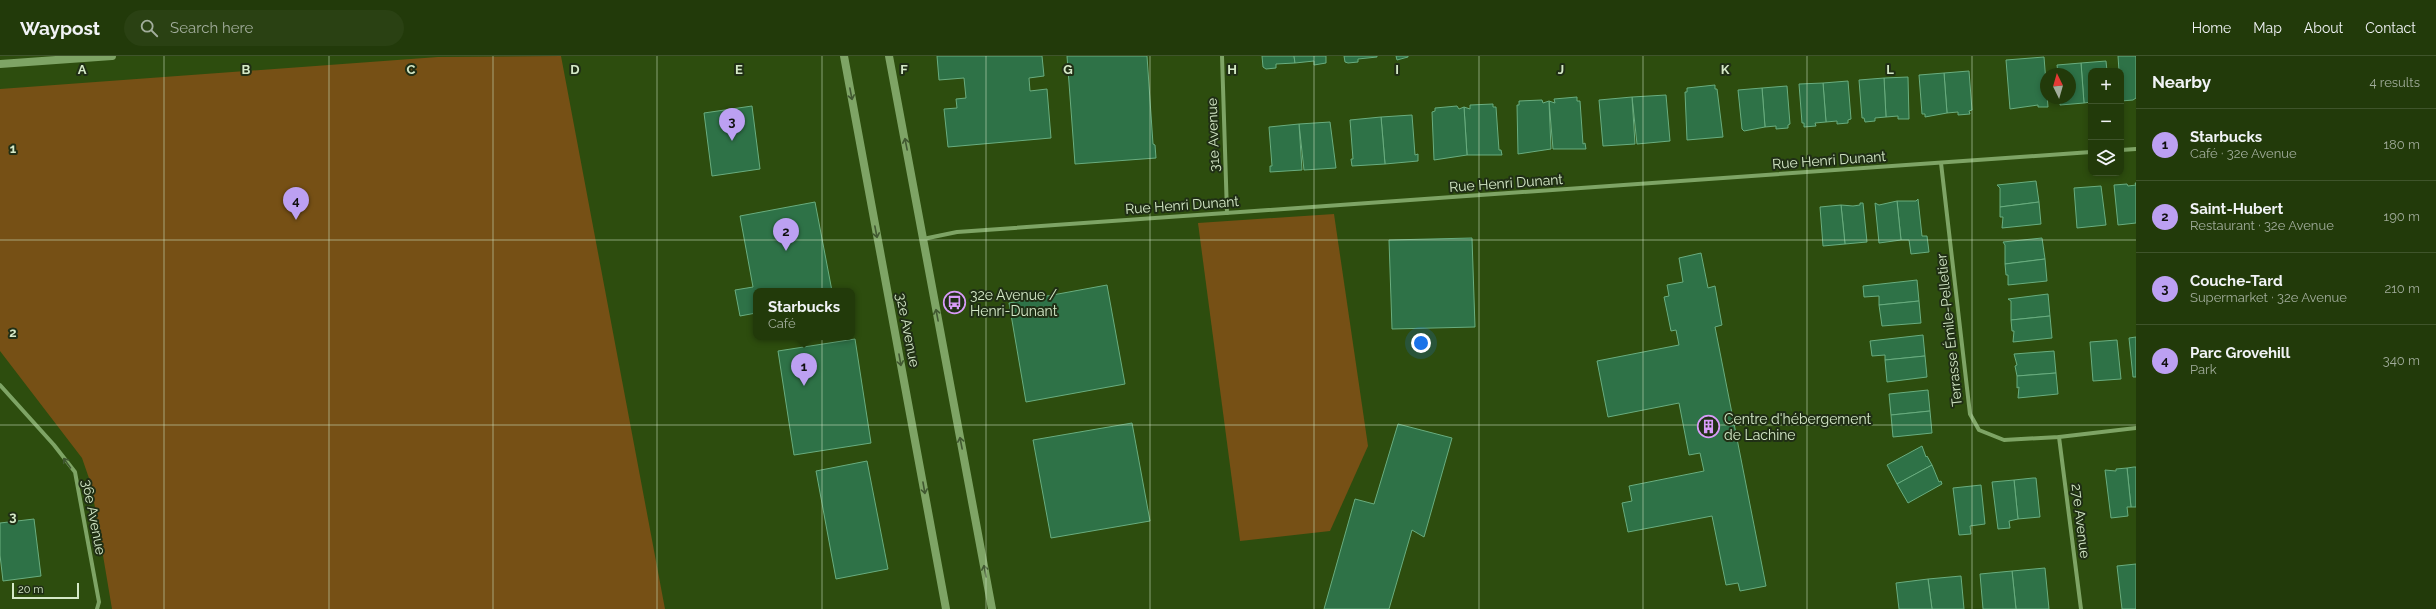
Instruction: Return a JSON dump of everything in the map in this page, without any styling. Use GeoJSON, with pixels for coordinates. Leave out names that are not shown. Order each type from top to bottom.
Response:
{"type":"FeatureCollection","features":[{"type":"Feature","properties":{"kind":"main road"},"geometry":{"type":"LineString","coordinates":[[0,64],[46,59],[112,56]]}},
{"type":"Feature","properties":{"kind":"main road","name":"32e Avenue"},"geometry":{"type":"LineString","coordinates":[[844,56],[946,609]]}},
{"type":"Feature","properties":{"kind":"main road"},"geometry":{"type":"LineString","coordinates":[[889,56],[992,609]]}},
{"type":"Feature","properties":{"kind":"street","name":"31e Avenue"},"geometry":{"type":"LineString","coordinates":[[1222,56],[1226,213]]}},
{"type":"Feature","properties":{"kind":"street"},"geometry":{"type":"LineString","coordinates":[[2124,150],[2136,149]]}},
{"type":"Feature","properties":{"kind":"street","name":"Rue Henri Dunant"},"geometry":{"type":"LineString","coordinates":[[922,239],[957,232],[2088,152]]}},
{"type":"Feature","properties":{"kind":"street","name":"Terrasse Émile-Pelletier"},"geometry":{"type":"LineString","coordinates":[[1941,163],[1970,414],[1979,430],[2004,440],[2059,437],[2136,428]]}},
{"type":"Feature","properties":{"kind":"street","name":"36e Avenue"},"geometry":{"type":"LineString","coordinates":[[0,385],[54,445],[75,472],[99,602],[97,609]]}},
{"type":"Feature","properties":{"kind":"street","name":"27e Avenue"},"geometry":{"type":"LineString","coordinates":[[2059,437],[2081,609]]}},
{"type":"Feature","properties":{"kind":"shaded area"},"geometry":{"type":"Polygon","coordinates":[[[561,56],[665,609],[112,609],[91,484],[82,458],[0,351],[0,89],[438,57],[561,56]]]}},
{"type":"Feature","properties":{"kind":"shaded area"},"geometry":{"type":"Polygon","coordinates":[[[1334,214],[1368,446],[1330,531],[1240,541],[1198,223],[1334,214]]]}},
{"type":"Feature","properties":{"kind":"building"},"geometry":{"type":"Polygon","coordinates":[[[937,56],[1042,56],[1044,76],[1029,78],[1030,91],[1047,89],[1051,138],[948,147],[944,109],[957,108],[956,99],[966,98],[964,78],[939,80],[937,56]]]}},
{"type":"Feature","properties":{"kind":"building"},"geometry":{"type":"Polygon","coordinates":[[[1067,56],[1147,56],[1153,144],[1155,145],[1156,158],[1075,164],[1067,56]]]}},
{"type":"Feature","properties":{"kind":"building"},"geometry":{"type":"Polygon","coordinates":[[[1262,56],[1294,56],[1295,63],[1276,64],[1276,68],[1266,69],[1263,67],[1262,56]]]}},
{"type":"Feature","properties":{"kind":"building"},"geometry":{"type":"Polygon","coordinates":[[[1294,56],[1326,56],[1326,63],[1314,65],[1314,61],[1295,63],[1294,56]]]}},
{"type":"Feature","properties":{"kind":"building"},"geometry":{"type":"Polygon","coordinates":[[[1344,56],[1377,57],[1358,59],[1358,62],[1348,63],[1345,62],[1344,56]]]}},
{"type":"Feature","properties":{"kind":"building"},"geometry":{"type":"Polygon","coordinates":[[[1396,56],[1408,56],[1408,57],[1397,60],[1396,56]]]}},
{"type":"Feature","properties":{"kind":"building"},"geometry":{"type":"Polygon","coordinates":[[[2118,56],[2136,56],[2136,98],[2133,100],[2124,101],[2124,68],[2119,68],[2118,56]]]}},
{"type":"Feature","properties":{"kind":"building"},"geometry":{"type":"Polygon","coordinates":[[[2044,57],[2045,68],[2040,68],[2040,104],[2048,104],[2048,107],[2038,107],[2038,105],[2010,109],[2006,60],[2044,57]]]}},
{"type":"Feature","properties":{"kind":"building"},"geometry":{"type":"Polygon","coordinates":[[[2106,61],[2107,68],[2088,68],[2088,102],[2084,103],[2081,63],[2106,61]]]}},
{"type":"Feature","properties":{"kind":"building"},"geometry":{"type":"Polygon","coordinates":[[[2081,63],[2084,103],[2076,104],[2076,68],[2057,68],[2057,65],[2081,63]]]}},
{"type":"Feature","properties":{"kind":"building"},"geometry":{"type":"Polygon","coordinates":[[[1969,71],[1972,110],[1969,111],[1970,114],[1958,115],[1958,112],[1947,113],[1944,73],[1969,71]]]}},
{"type":"Feature","properties":{"kind":"building"},"geometry":{"type":"Polygon","coordinates":[[[1944,73],[1947,113],[1925,117],[1925,114],[1922,114],[1919,75],[1944,73]]]}},
{"type":"Feature","properties":{"kind":"building"},"geometry":{"type":"Polygon","coordinates":[[[1908,77],[1909,119],[1898,119],[1898,116],[1886,117],[1884,78],[1908,77]]]}},
{"type":"Feature","properties":{"kind":"building"},"geometry":{"type":"Polygon","coordinates":[[[1884,78],[1886,117],[1875,118],[1875,121],[1865,122],[1864,118],[1862,118],[1859,80],[1884,78]]]}},
{"type":"Feature","properties":{"kind":"building"},"geometry":{"type":"Polygon","coordinates":[[[1848,81],[1851,119],[1848,120],[1848,123],[1837,124],[1837,121],[1826,122],[1823,83],[1848,81]]]}},
{"type":"Feature","properties":{"kind":"building"},"geometry":{"type":"Polygon","coordinates":[[[1823,83],[1826,122],[1815,123],[1816,126],[1804,127],[1804,123],[1802,123],[1799,84],[1823,83]]]}},
{"type":"Feature","properties":{"kind":"building"},"geometry":{"type":"Polygon","coordinates":[[[1715,85],[1715,89],[1717,89],[1723,137],[1687,140],[1685,92],[1687,92],[1687,88],[1715,85]]]}},
{"type":"Feature","properties":{"kind":"building"},"geometry":{"type":"Polygon","coordinates":[[[1787,86],[1790,124],[1788,125],[1788,128],[1776,129],[1776,126],[1765,127],[1762,88],[1787,86]]]}},
{"type":"Feature","properties":{"kind":"building"},"geometry":{"type":"Polygon","coordinates":[[[1762,88],[1765,127],[1744,131],[1742,129],[1738,90],[1762,88]]]}},
{"type":"Feature","properties":{"kind":"building"},"geometry":{"type":"Polygon","coordinates":[[[1666,95],[1670,141],[1637,144],[1632,97],[1666,95]]]}},
{"type":"Feature","properties":{"kind":"building"},"geometry":{"type":"Polygon","coordinates":[[[1577,97],[1577,101],[1580,101],[1583,144],[1585,143],[1586,149],[1553,149],[1549,101],[1555,103],[1554,99],[1577,97]]]}},
{"type":"Feature","properties":{"kind":"building"},"geometry":{"type":"Polygon","coordinates":[[[1632,97],[1635,144],[1603,146],[1599,100],[1632,97]]]}},
{"type":"Feature","properties":{"kind":"building"},"geometry":{"type":"Polygon","coordinates":[[[1542,100],[1543,103],[1549,101],[1551,149],[1518,154],[1517,105],[1519,105],[1519,101],[1542,100]]]}},
{"type":"Feature","properties":{"kind":"building"},"geometry":{"type":"Polygon","coordinates":[[[1493,104],[1493,107],[1496,107],[1499,150],[1501,150],[1502,155],[1467,155],[1464,107],[1470,109],[1470,105],[1493,104]]]}},
{"type":"Feature","properties":{"kind":"building"},"geometry":{"type":"Polygon","coordinates":[[[752,106],[760,169],[712,176],[704,113],[752,106]]]}},
{"type":"Feature","properties":{"kind":"building"},"geometry":{"type":"Polygon","coordinates":[[[1457,106],[1459,109],[1464,107],[1467,155],[1434,160],[1432,112],[1435,111],[1435,108],[1457,106]]]}},
{"type":"Feature","properties":{"kind":"building"},"geometry":{"type":"Polygon","coordinates":[[[1412,115],[1415,155],[1418,154],[1418,161],[1385,164],[1381,117],[1412,115]]]}},
{"type":"Feature","properties":{"kind":"building"},"geometry":{"type":"Polygon","coordinates":[[[1381,117],[1385,164],[1352,166],[1351,159],[1353,159],[1350,120],[1381,117]]]}},
{"type":"Feature","properties":{"kind":"building"},"geometry":{"type":"Polygon","coordinates":[[[1330,122],[1336,168],[1304,170],[1299,124],[1330,122]]]}},
{"type":"Feature","properties":{"kind":"building"},"geometry":{"type":"Polygon","coordinates":[[[1299,124],[1302,170],[1270,172],[1270,166],[1272,166],[1269,127],[1299,124]]]}},
{"type":"Feature","properties":{"kind":"building"},"geometry":{"type":"Polygon","coordinates":[[[2036,181],[2039,202],[2000,207],[2000,188],[1997,185],[2036,181]]]}},
{"type":"Feature","properties":{"kind":"building"},"geometry":{"type":"Polygon","coordinates":[[[2114,185],[2136,185],[2136,223],[2118,225],[2114,185]]]}},
{"type":"Feature","properties":{"kind":"building"},"geometry":{"type":"Polygon","coordinates":[[[2101,186],[2106,225],[2077,228],[2074,188],[2101,186]]]}},
{"type":"Feature","properties":{"kind":"building"},"geometry":{"type":"Polygon","coordinates":[[[1918,199],[1922,236],[1927,236],[1929,252],[1911,254],[1909,240],[1901,240],[1897,201],[1916,201],[1918,199]]]}},
{"type":"Feature","properties":{"kind":"building"},"geometry":{"type":"Polygon","coordinates":[[[1897,201],[1901,240],[1879,243],[1875,203],[1879,205],[1897,201]]]}},
{"type":"Feature","properties":{"kind":"building"},"geometry":{"type":"Polygon","coordinates":[[[815,202],[831,288],[753,288],[753,314],[740,316],[735,290],[753,287],[740,216],[815,202]]]}},
{"type":"Feature","properties":{"kind":"building"},"geometry":{"type":"Polygon","coordinates":[[[2039,202],[2041,224],[2002,228],[2003,217],[2000,217],[2000,207],[2039,202]]]}},
{"type":"Feature","properties":{"kind":"building"},"geometry":{"type":"Polygon","coordinates":[[[1860,203],[1863,203],[1867,242],[1845,244],[1841,205],[1853,206],[1860,205],[1860,203]]]}},
{"type":"Feature","properties":{"kind":"building"},"geometry":{"type":"Polygon","coordinates":[[[1841,205],[1845,244],[1823,246],[1820,207],[1841,205]]]}},
{"type":"Feature","properties":{"kind":"building"},"geometry":{"type":"Polygon","coordinates":[[[1472,238],[1475,327],[1392,329],[1389,240],[1472,238]]]}},
{"type":"Feature","properties":{"kind":"building"},"geometry":{"type":"Polygon","coordinates":[[[2042,238],[2045,259],[2005,264],[2005,245],[2003,242],[2042,238]]]}},
{"type":"Feature","properties":{"kind":"building","name":"Centre d'hébergement de Lachine"},"geometry":{"type":"Polygon","coordinates":[[[1701,253],[1708,288],[1715,286],[1722,325],[1715,327],[1766,586],[1740,591],[1738,583],[1726,585],[1712,516],[1628,532],[1622,503],[1632,501],[1629,486],[1704,471],[1700,453],[1689,455],[1679,403],[1608,417],[1597,361],[1679,345],[1676,330],[1671,331],[1664,297],[1669,296],[1667,285],[1683,282],[1679,258],[1701,253]]]}},
{"type":"Feature","properties":{"kind":"building"},"geometry":{"type":"Polygon","coordinates":[[[2045,259],[2047,281],[2008,285],[2008,275],[2006,275],[2005,264],[2045,259]]]}},
{"type":"Feature","properties":{"kind":"building"},"geometry":{"type":"Polygon","coordinates":[[[1917,280],[1919,301],[1879,305],[1879,296],[1864,297],[1863,286],[1917,280]]]}},
{"type":"Feature","properties":{"kind":"building"},"geometry":{"type":"Polygon","coordinates":[[[1107,285],[1125,384],[1026,402],[1009,303],[1107,285]]]}},
{"type":"Feature","properties":{"kind":"building"},"geometry":{"type":"Polygon","coordinates":[[[2048,294],[2050,316],[2011,320],[2011,301],[2008,299],[2048,294]]]}},
{"type":"Feature","properties":{"kind":"building"},"geometry":{"type":"Polygon","coordinates":[[[1919,301],[1921,323],[1882,326],[1879,305],[1919,301]]]}},
{"type":"Feature","properties":{"kind":"building"},"geometry":{"type":"Polygon","coordinates":[[[2050,316],[2052,338],[2013,342],[2014,331],[2012,331],[2011,320],[2050,316]]]}},
{"type":"Feature","properties":{"kind":"building"},"geometry":{"type":"Polygon","coordinates":[[[1923,335],[1925,356],[1885,360],[1885,355],[1872,356],[1870,341],[1923,335]]]}},
{"type":"Feature","properties":{"kind":"building"},"geometry":{"type":"Polygon","coordinates":[[[2136,337],[2136,377],[2133,377],[2129,338],[2136,337]]]}},
{"type":"Feature","properties":{"kind":"building"},"geometry":{"type":"Polygon","coordinates":[[[855,339],[871,443],[794,455],[778,351],[855,339]]]}},
{"type":"Feature","properties":{"kind":"building"},"geometry":{"type":"Polygon","coordinates":[[[2117,340],[2121,379],[2093,381],[2090,342],[2117,340]]]}},
{"type":"Feature","properties":{"kind":"building"},"geometry":{"type":"Polygon","coordinates":[[[2054,351],[2056,373],[2017,376],[2015,366],[2017,365],[2014,354],[2054,351]]]}},
{"type":"Feature","properties":{"kind":"building"},"geometry":{"type":"Polygon","coordinates":[[[1925,356],[1927,377],[1887,382],[1885,360],[1925,356]]]}},
{"type":"Feature","properties":{"kind":"building"},"geometry":{"type":"Polygon","coordinates":[[[2056,373],[2058,394],[2018,398],[2019,387],[2017,388],[2017,376],[2056,373]]]}},
{"type":"Feature","properties":{"kind":"building"},"geometry":{"type":"Polygon","coordinates":[[[1928,390],[1930,411],[1891,415],[1889,394],[1928,390]]]}},
{"type":"Feature","properties":{"kind":"building"},"geometry":{"type":"Polygon","coordinates":[[[1930,411],[1932,433],[1893,437],[1891,415],[1930,411]]]}},
{"type":"Feature","properties":{"kind":"building"},"geometry":{"type":"Polygon","coordinates":[[[1132,423],[1150,521],[1051,538],[1033,440],[1132,423]]]}},
{"type":"Feature","properties":{"kind":"building"},"geometry":{"type":"Polygon","coordinates":[[[1398,424],[1452,438],[1424,537],[1412,530],[1389,609],[1324,609],[1355,499],[1374,504],[1398,424]]]}},
{"type":"Feature","properties":{"kind":"building"},"geometry":{"type":"Polygon","coordinates":[[[1922,446],[1926,457],[1927,456],[1932,465],[1897,484],[1887,465],[1922,446]]]}},
{"type":"Feature","properties":{"kind":"building"},"geometry":{"type":"Polygon","coordinates":[[[867,461],[888,569],[836,579],[816,471],[867,461]]]}},
{"type":"Feature","properties":{"kind":"building"},"geometry":{"type":"Polygon","coordinates":[[[1932,465],[1939,482],[1941,481],[1942,484],[1908,503],[1897,484],[1932,465]]]}},
{"type":"Feature","properties":{"kind":"building"},"geometry":{"type":"Polygon","coordinates":[[[2136,467],[2136,507],[2131,507],[2127,468],[2136,467]]]}},
{"type":"Feature","properties":{"kind":"building"},"geometry":{"type":"Polygon","coordinates":[[[2127,468],[2131,507],[2127,507],[2128,516],[2111,518],[2105,470],[2116,471],[2116,469],[2127,468]]]}},
{"type":"Feature","properties":{"kind":"building"},"geometry":{"type":"Polygon","coordinates":[[[2036,478],[2040,517],[2018,519],[2014,480],[2036,478]]]}},
{"type":"Feature","properties":{"kind":"building"},"geometry":{"type":"Polygon","coordinates":[[[2014,480],[2018,519],[2009,521],[2010,528],[1998,529],[1992,482],[2014,480]]]}},
{"type":"Feature","properties":{"kind":"building"},"geometry":{"type":"Polygon","coordinates":[[[1981,485],[1985,524],[1970,526],[1971,534],[1959,535],[1953,488],[1981,485]]]}},
{"type":"Feature","properties":{"kind":"building"},"geometry":{"type":"Polygon","coordinates":[[[34,519],[41,576],[3,581],[0,555],[0,523],[34,519]]]}},
{"type":"Feature","properties":{"kind":"building"},"geometry":{"type":"Polygon","coordinates":[[[2136,564],[2136,609],[2122,609],[2117,566],[2136,564]]]}},
{"type":"Feature","properties":{"kind":"building"},"geometry":{"type":"Polygon","coordinates":[[[2045,568],[2049,609],[2016,609],[2012,571],[2045,568]]]}},
{"type":"Feature","properties":{"kind":"building"},"geometry":{"type":"Polygon","coordinates":[[[2012,571],[2016,609],[1983,609],[1980,574],[2012,571]]]}},
{"type":"Feature","properties":{"kind":"building"},"geometry":{"type":"Polygon","coordinates":[[[1961,576],[1964,609],[1932,609],[1928,579],[1961,576]]]}},
{"type":"Feature","properties":{"kind":"building"},"geometry":{"type":"Polygon","coordinates":[[[1928,579],[1932,609],[1899,609],[1896,583],[1928,579]]]}},
{"type":"Feature","properties":{"kind":"place","name":"Couche-Tard"},"geometry":{"type":"Point","coordinates":[732,141]}},
{"type":"Feature","properties":{"kind":"place","name":"Parc Grovehill"},"geometry":{"type":"Point","coordinates":[296,220]}},
{"type":"Feature","properties":{"kind":"place","name":"Saint-Hubert"},"geometry":{"type":"Point","coordinates":[786,251]}},
{"type":"Feature","properties":{"kind":"place","name":"32e Avenue / Henri-Dunant"},"geometry":{"type":"Point","coordinates":[955,303]}},
{"type":"Feature","properties":{"kind":"place","name":"Starbucks"},"geometry":{"type":"Point","coordinates":[804,386]}},
{"type":"Feature","properties":{"kind":"place","name":"Centre d'hébergement de Lachine"},"geometry":{"type":"Point","coordinates":[1709,427]}}]}
